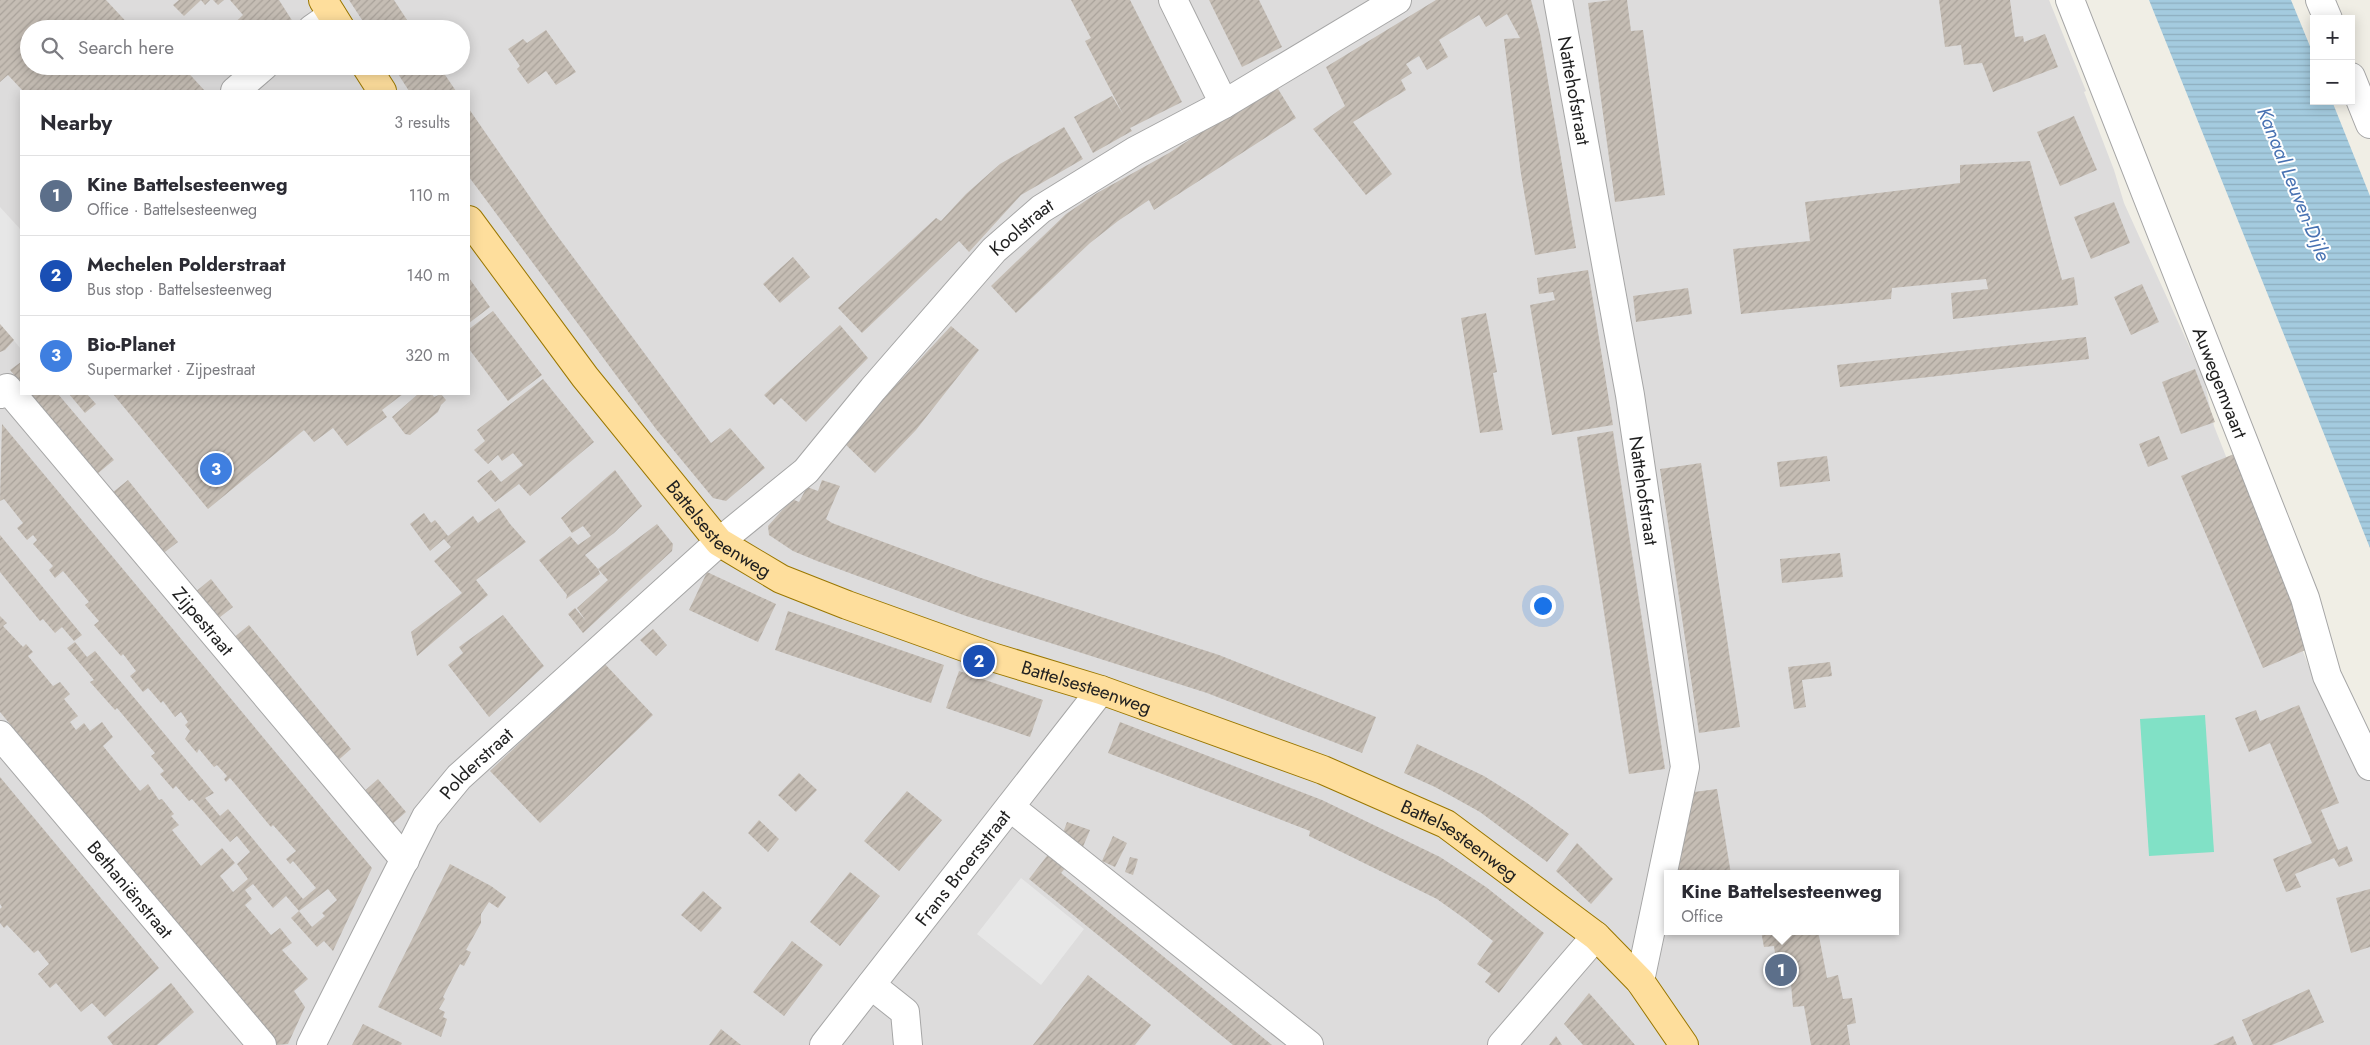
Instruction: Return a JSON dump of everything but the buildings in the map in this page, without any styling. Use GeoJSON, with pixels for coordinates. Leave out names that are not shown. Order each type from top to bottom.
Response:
{"type":"FeatureCollection","features":[{"type":"Feature","properties":{"kind":"main road"},"geometry":{"type":"LineString","coordinates":[[372,75],[381,90]]}},
{"type":"Feature","properties":{"kind":"main road","name":"Battelsesteenweg"},"geometry":{"type":"LineString","coordinates":[[470,221],[585,377],[719,542],[780,579],[847,606],[992,657],[1101,690],[1323,770],[1446,824],[1596,936],[1640,981],[1684,1045]]}},
{"type":"Feature","properties":{"kind":"street"},"geometry":{"type":"LineString","coordinates":[[1173,0],[1224,104]]}},
{"type":"Feature","properties":{"kind":"street","name":"Koolstraat"},"geometry":{"type":"LineString","coordinates":[[719,542],[806,471],[873,389],[994,250],[1041,209],[1136,150],[1224,104],[1397,0]]}},
{"type":"Feature","properties":{"kind":"street","name":"Nattehofstraat"},"geometry":{"type":"LineString","coordinates":[[1558,0],[1630,395],[1685,767],[1640,981]]}},
{"type":"Feature","properties":{"kind":"street","name":"Auwegemvaart"},"geometry":{"type":"LineString","coordinates":[[2070,0],[2305,598],[2327,676],[2370,766]]}},
{"type":"Feature","properties":{"kind":"street"},"geometry":{"type":"LineString","coordinates":[[2320,0],[2326,15]]}},
{"type":"Feature","properties":{"kind":"street"},"geometry":{"type":"LineString","coordinates":[[236,90],[254,75]]}},
{"type":"Feature","properties":{"kind":"street"},"geometry":{"type":"LineString","coordinates":[[2355,88],[2370,124]]}},
{"type":"Feature","properties":{"kind":"street","name":"Zijpestraat"},"geometry":{"type":"LineString","coordinates":[[0,394],[7,388],[405,860]]}},
{"type":"Feature","properties":{"kind":"street","name":"Polderstraat"},"geometry":{"type":"LineString","coordinates":[[312,1045],[426,817],[459,777],[719,542]]}},
{"type":"Feature","properties":{"kind":"street","name":"Frans Broersstraat"},"geometry":{"type":"LineString","coordinates":[[824,1045],[1101,690]]}},
{"type":"Feature","properties":{"kind":"street","name":"Bethaniënstraat"},"geometry":{"type":"LineString","coordinates":[[0,735],[262,1045]]}},
{"type":"Feature","properties":{"kind":"street"},"geometry":{"type":"LineString","coordinates":[[1010,807],[1309,1045]]}},
{"type":"Feature","properties":{"kind":"street"},"geometry":{"type":"LineString","coordinates":[[1502,1045],[1596,936]]}},
{"type":"Feature","properties":{"kind":"street"},"geometry":{"type":"LineString","coordinates":[[871,985],[905,1012],[908,1045]]}},
{"type":"Feature","properties":{"kind":"shaded area"},"geometry":{"type":"Polygon","coordinates":[[[0,0],[2049,0],[2086,91],[2084,92],[2114,170],[2124,203],[2204,379],[2214,426],[2313,677],[2370,770],[2370,1045],[0,1045],[0,0]]]}},
{"type":"Feature","properties":{"kind":"shaded area"},"geometry":{"type":"Polygon","coordinates":[[[0,207],[20,229],[20,348],[0,324],[0,207]]]}},
{"type":"Feature","properties":{"kind":"shaded area"},"geometry":{"type":"Polygon","coordinates":[[[1021,878],[1084,929],[1041,985],[977,934],[1021,878]]]}},
{"type":"Feature","properties":{"kind":"green space"},"geometry":{"type":"Polygon","coordinates":[[[2205,715],[2214,852],[2149,856],[2140,719],[2205,715]]]}},
{"type":"Feature","properties":{"kind":"water","name":"Kanaal Leuven-Dijle"},"geometry":{"type":"Polygon","coordinates":[[[2149,0],[2291,0],[2310,46],[2310,105],[2334,105],[2370,196],[2370,548],[2149,0]]]}},
{"type":"Feature","properties":{"kind":"place","name":"Bio-Planet"},"geometry":{"type":"Point","coordinates":[216,469]}},
{"type":"Feature","properties":{"kind":"place","name":"Mechelen Polderstraat"},"geometry":{"type":"Point","coordinates":[979,661]}},
{"type":"Feature","properties":{"kind":"place","name":"Kine Battelsesteenweg"},"geometry":{"type":"Point","coordinates":[1781,970]}}]}
